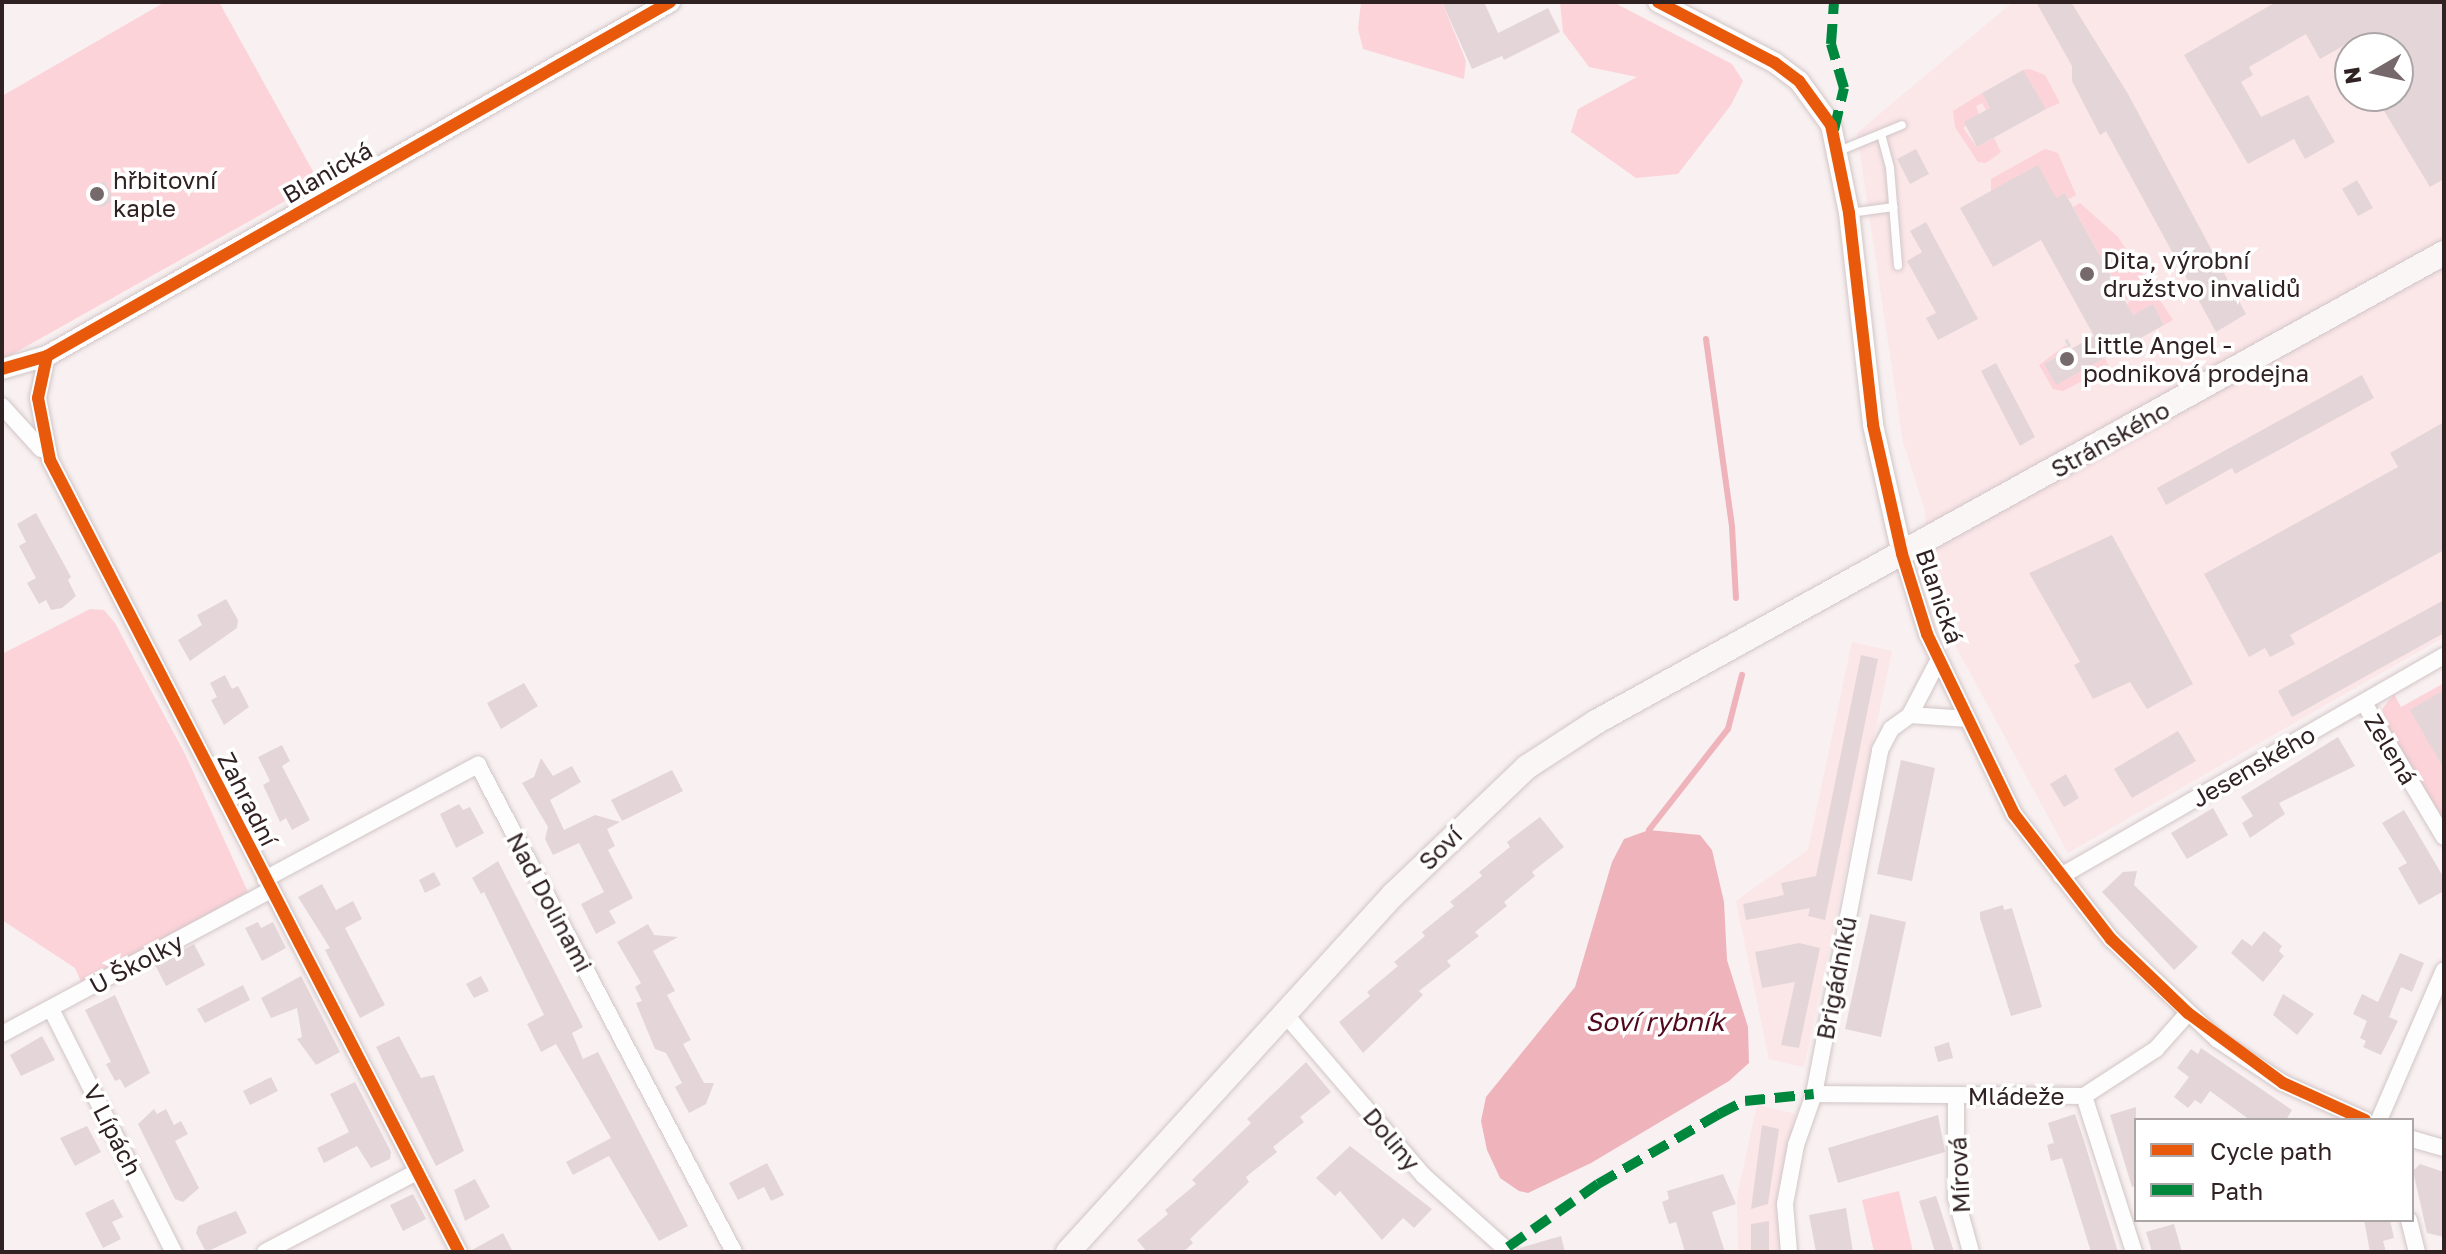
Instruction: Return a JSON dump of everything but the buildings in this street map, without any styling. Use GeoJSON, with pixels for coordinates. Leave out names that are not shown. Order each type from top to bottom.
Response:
{"type":"FeatureCollection","features":[{"type":"Feature","properties":{"kind":"main road","name":"Stránského"},"geometry":{"type":"LineString","coordinates":[[1902,554],[2444,253]]}},
{"type":"Feature","properties":{"kind":"main road","name":"Soví"},"geometry":{"type":"LineString","coordinates":[[1068,1252],[1393,895],[1527,767],[1596,722],[1902,554]]}},
{"type":"Feature","properties":{"kind":"street","name":"Blanická"},"geometry":{"type":"LineString","coordinates":[[2,369],[47,356],[670,2]]}},
{"type":"Feature","properties":{"kind":"street","name":"Blanická"},"geometry":{"type":"LineString","coordinates":[[1658,2],[1749,46],[1799,81],[1831,125],[1839,151],[1849,213],[1873,425],[1902,554],[1939,659],[2014,814],[2111,939],[2188,1013],[2283,1083],[2361,1118]]}},
{"type":"Feature","properties":{"kind":"street","name":"Zahradní"},"geometry":{"type":"LineString","coordinates":[[47,356],[38,398],[50,460]]}},
{"type":"Feature","properties":{"kind":"street","name":"Zahradní"},"geometry":{"type":"LineString","coordinates":[[2,406],[50,460],[459,1252]]}},
{"type":"Feature","properties":{"kind":"street","name":"Jesenského"},"geometry":{"type":"LineString","coordinates":[[2061,876],[2444,656]]}},
{"type":"Feature","properties":{"kind":"street","name":"Brigádníků"},"geometry":{"type":"LineString","coordinates":[[1789,1252],[1785,1204],[1796,1145],[1814,1094],[1876,765],[1887,735],[1910,715],[1939,659]]}},
{"type":"Feature","properties":{"kind":"street","name":"Zelená"},"geometry":{"type":"LineString","coordinates":[[2364,703],[2444,837]]}},
{"type":"Feature","properties":{"kind":"street"},"geometry":{"type":"LineString","coordinates":[[1910,715],[1967,719]]}},
{"type":"Feature","properties":{"kind":"street","name":"Nad Dolinami"},"geometry":{"type":"LineString","coordinates":[[267,885],[478,765],[734,1252]]}},
{"type":"Feature","properties":{"kind":"street","name":"U Školky"},"geometry":{"type":"LineString","coordinates":[[2,1034],[267,885]]}},
{"type":"Feature","properties":{"kind":"street"},"geometry":{"type":"LineString","coordinates":[[2380,1118],[2444,970]]}},
{"type":"Feature","properties":{"kind":"street","name":"V Lípách"},"geometry":{"type":"LineString","coordinates":[[51,1009],[174,1252]]}},
{"type":"Feature","properties":{"kind":"street","name":"Mládeže"},"geometry":{"type":"LineString","coordinates":[[1814,1094],[2084,1096],[2156,1049],[2188,1013]]}},
{"type":"Feature","properties":{"kind":"street","name":"Doliny"},"geometry":{"type":"LineString","coordinates":[[1285,1014],[1424,1176],[1509,1252]]}},
{"type":"Feature","properties":{"kind":"street","name":"Mírová"},"geometry":{"type":"LineString","coordinates":[[1956,1096],[1956,1198],[1971,1252]]}},
{"type":"Feature","properties":{"kind":"street"},"geometry":{"type":"LineString","coordinates":[[2084,1096],[2134,1252]]}},
{"type":"Feature","properties":{"kind":"street"},"geometry":{"type":"LineString","coordinates":[[2414,1140],[2444,1148]]}},
{"type":"Feature","properties":{"kind":"street"},"geometry":{"type":"LineString","coordinates":[[265,1252],[417,1172]]}},
{"type":"Feature","properties":{"kind":"street"},"geometry":{"type":"LineString","coordinates":[[2410,1222],[2417,1252]]}},
{"type":"Feature","properties":{"kind":"lane"},"geometry":{"type":"LineString","coordinates":[[1839,151],[1902,125]]}},
{"type":"Feature","properties":{"kind":"lane"},"geometry":{"type":"LineString","coordinates":[[1881,134],[1894,207],[1898,266]]}},
{"type":"Feature","properties":{"kind":"lane"},"geometry":{"type":"LineString","coordinates":[[1849,213],[1894,207]]}},
{"type":"Feature","properties":{"kind":"path"},"geometry":{"type":"LineString","coordinates":[[2066,339],[2071,349]]}},
{"type":"Feature","properties":{"kind":"shaded area"},"geometry":{"type":"Polygon","coordinates":[[[165,2],[219,2],[319,182],[2,360],[2,96],[165,2]]]}},
{"type":"Feature","properties":{"kind":"shaded area"},"geometry":{"type":"Polygon","coordinates":[[[1361,2],[1442,2],[1466,61],[1464,79],[1363,49],[1358,29],[1361,2]]]}},
{"type":"Feature","properties":{"kind":"shaded area"},"geometry":{"type":"Polygon","coordinates":[[[1560,2],[1613,2],[1732,64],[1743,81],[1731,105],[1678,174],[1636,178],[1571,132],[1578,109],[1637,77],[1589,67],[1563,32],[1560,2]]]}},
{"type":"Feature","properties":{"kind":"shaded area"},"geometry":{"type":"Polygon","coordinates":[[[2013,2],[2444,2],[2444,637],[2068,853],[1930,599],[1925,510],[1903,442],[1857,133],[2013,2]]]}},
{"type":"Feature","properties":{"kind":"shaded area"},"geometry":{"type":"Polygon","coordinates":[[[2030,69],[2045,75],[2060,103],[2043,110],[2032,84],[1986,110],[1982,103],[1976,106],[1979,114],[1963,128],[1977,147],[1994,138],[2001,152],[1986,163],[1978,162],[1955,127],[1953,111],[1982,93],[1989,106],[2023,70],[2030,69]]]}},
{"type":"Feature","properties":{"kind":"shaded area"},"geometry":{"type":"Polygon","coordinates":[[[2045,149],[2058,153],[2076,195],[2069,199],[2065,193],[2056,198],[1991,191],[1991,179],[2045,149]]]}},
{"type":"Feature","properties":{"kind":"shaded area"},"geometry":{"type":"Polygon","coordinates":[[[2080,203],[2118,237],[2173,320],[2164,325],[2153,304],[2133,315],[2127,304],[2137,294],[2125,300],[2073,207],[2080,203]]]}},
{"type":"Feature","properties":{"kind":"shaded area"},"geometry":{"type":"Polygon","coordinates":[[[2066,345],[2068,350],[2044,364],[2056,384],[2105,358],[2109,367],[2063,391],[2053,389],[2039,365],[2066,345]]]}},
{"type":"Feature","properties":{"kind":"shaded area"},"geometry":{"type":"Polygon","coordinates":[[[90,609],[104,610],[115,623],[186,756],[248,892],[82,984],[75,968],[2,920],[2,654],[90,609]]]}},
{"type":"Feature","properties":{"kind":"shaded area"},"geometry":{"type":"Polygon","coordinates":[[[1852,642],[1892,651],[1804,1067],[1769,1059],[1736,901],[1808,850],[1852,642]]]}},
{"type":"Feature","properties":{"kind":"shaded area"},"geometry":{"type":"Polygon","coordinates":[[[2444,683],[2444,823],[2388,730],[2382,709],[2394,694],[2401,707],[2444,683]]]}},
{"type":"Feature","properties":{"kind":"shaded area"},"geometry":{"type":"Polygon","coordinates":[[[1757,1105],[1796,1114],[1779,1192],[1783,1252],[1738,1252],[1737,1197],[1757,1105]]]}},
{"type":"Feature","properties":{"kind":"shaded area"},"geometry":{"type":"Polygon","coordinates":[[[1899,1191],[1913,1252],[1874,1252],[1862,1200],[1899,1191]]]}},
{"type":"Feature","properties":{"kind":"water","name":"Soví rybník"},"geometry":{"type":"Polygon","coordinates":[[[1649,830],[1700,835],[1712,850],[1724,902],[1727,960],[1748,1027],[1749,1063],[1729,1081],[1591,1163],[1528,1193],[1519,1191],[1500,1178],[1487,1150],[1481,1121],[1486,1097],[1575,987],[1612,862],[1624,839],[1649,830]]]}},
{"type":"Feature","properties":{"kind":"waterway"},"geometry":{"type":"LineString","coordinates":[[1706,339],[1732,527],[1736,598]]}},
{"type":"Feature","properties":{"kind":"waterway"},"geometry":{"type":"LineString","coordinates":[[1649,830],[1728,729],[1742,675]]}},
{"type":"Feature","properties":{"kind":"marked path"},"geometry":{"type":"LineString","coordinates":[[1834,2],[1831,44],[1844,88],[1834,130]]}},
{"type":"Feature","properties":{"kind":"marked path"},"geometry":{"type":"LineString","coordinates":[[1508,1247],[1598,1184],[1719,1114],[1745,1101],[1814,1094]]}},
{"type":"Feature","properties":{"kind":"cycle path"},"geometry":{"type":"LineString","coordinates":[[2,369],[47,356],[670,2]]}},
{"type":"Feature","properties":{"kind":"cycle path"},"geometry":{"type":"LineString","coordinates":[[1658,2],[1775,63],[1799,81],[1831,125],[1849,213],[1873,425],[1902,554],[1927,634],[2014,814],[2111,939],[2188,1013],[2283,1083],[2361,1118]]}},
{"type":"Feature","properties":{"kind":"cycle path"},"geometry":{"type":"LineString","coordinates":[[47,356],[38,398],[50,460],[459,1252]]}},
{"type":"Feature","properties":{"kind":"place","name":"hřbitovní kaple"},"geometry":{"type":"Point","coordinates":[97,194]}},
{"type":"Feature","properties":{"kind":"place","name":"Dita, výrobní družstvo invalidů"},"geometry":{"type":"Point","coordinates":[2087,274]}},
{"type":"Feature","properties":{"kind":"place","name":"Little Angel - podniková prodejna"},"geometry":{"type":"Point","coordinates":[2067,359]}}]}
